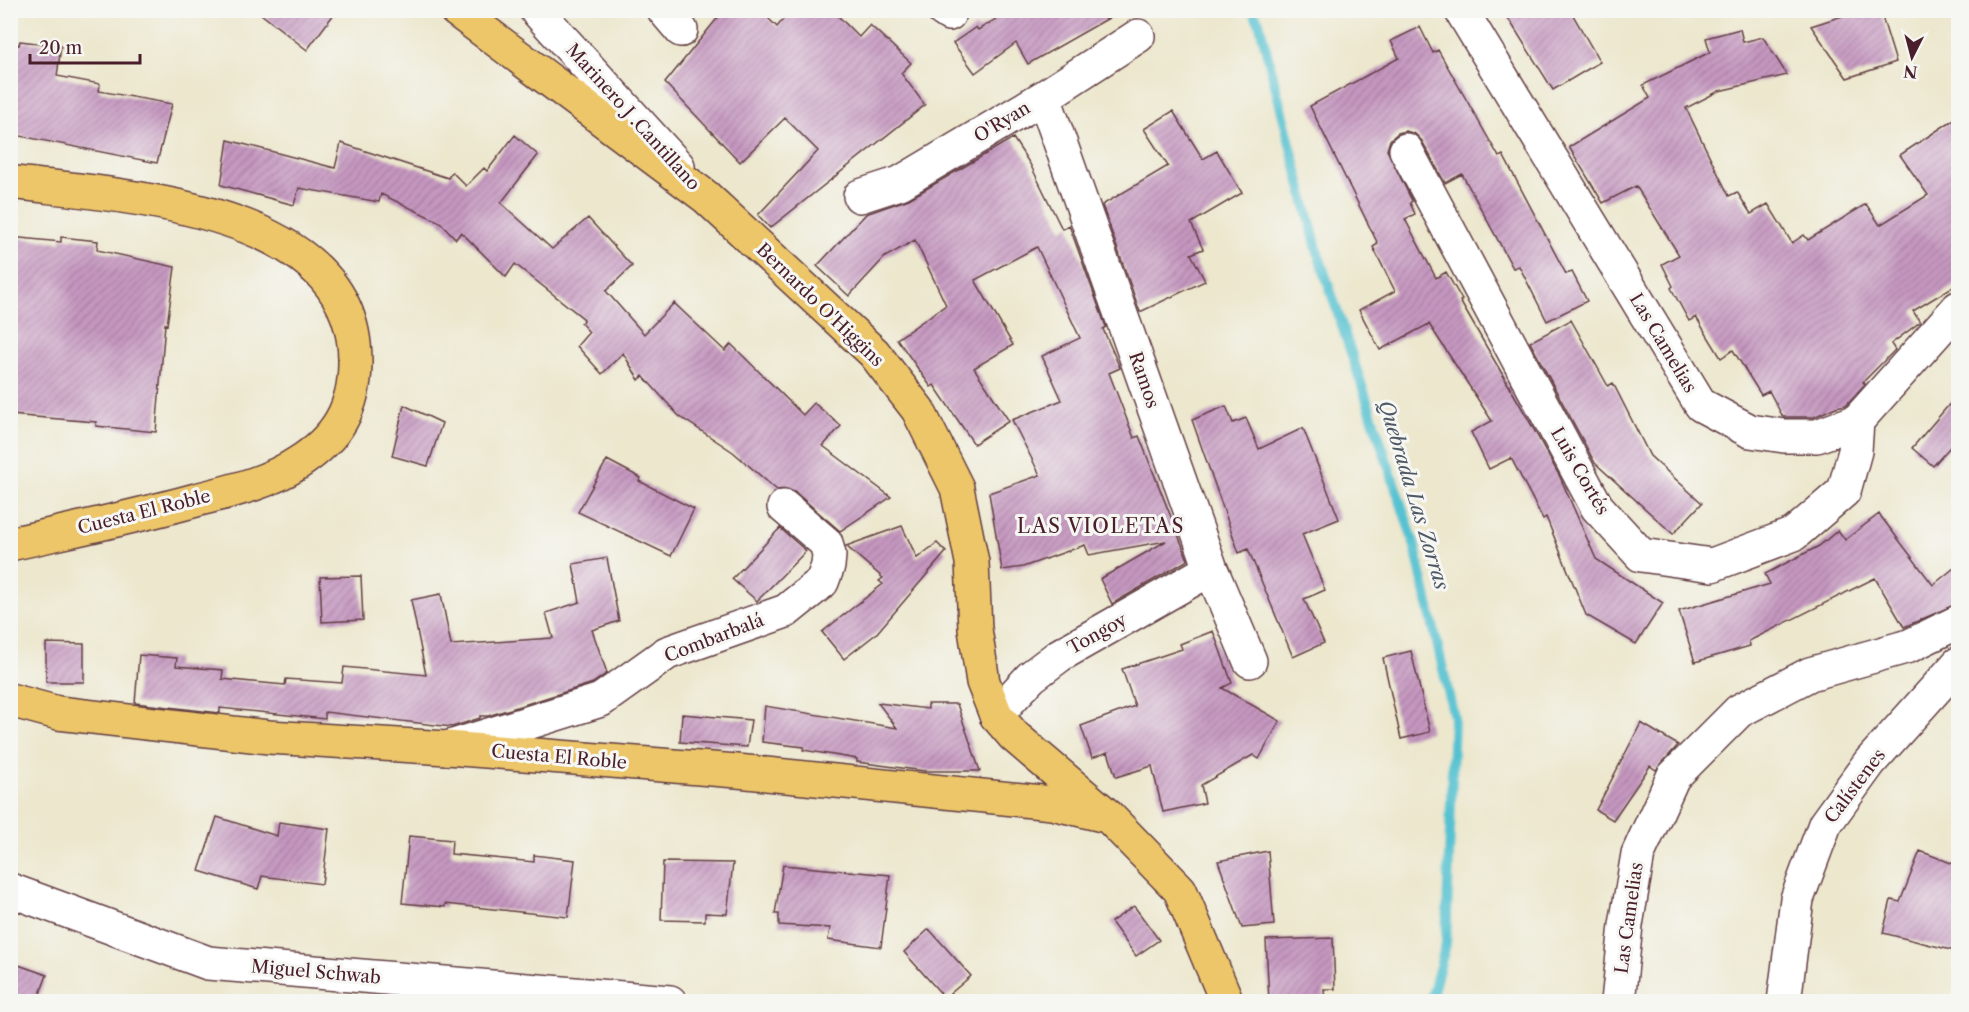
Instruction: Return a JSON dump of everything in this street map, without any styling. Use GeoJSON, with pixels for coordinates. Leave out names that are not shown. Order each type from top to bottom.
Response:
{"type":"FeatureCollection","features":[{"type":"Feature","properties":{"kind":"main road","name":"Bernardo O'Higgins"},"geometry":{"type":"LineString","coordinates":[[456,10],[706,197],[874,353],[918,410],[957,488],[972,562],[975,629],[983,682],[996,715],[1014,736],[1108,816],[1180,890],[1227,1002]]}},
{"type":"Feature","properties":{"kind":"main road","name":"Cuesta El Roble"},"geometry":{"type":"LineString","coordinates":[[10,182],[162,202],[233,220],[298,253],[328,279],[346,314],[355,351],[355,382],[346,413],[334,434],[298,464],[252,486],[10,544]]}},
{"type":"Feature","properties":{"kind":"main road","name":"Cuesta El Roble"},"geometry":{"type":"LineString","coordinates":[[10,700],[58,713],[257,736],[447,748],[737,771],[1052,803],[1108,816]]}},
{"type":"Feature","properties":{"kind":"street","name":"Marinero J .Cantillano"},"geometry":{"type":"LineString","coordinates":[[536,10],[706,197]]}},
{"type":"Feature","properties":{"kind":"street","name":"Las Camelias"},"geometry":{"type":"LineString","coordinates":[[1461,10],[1701,405],[1750,431],[1784,436],[1817,436],[1857,421],[1959,308]]}},
{"type":"Feature","properties":{"kind":"street","name":"O'Ryan"},"geometry":{"type":"LineString","coordinates":[[860,196],[900,183],[1044,97],[1138,36]]}},
{"type":"Feature","properties":{"kind":"street","name":"Ramos"},"geometry":{"type":"LineString","coordinates":[[1044,97],[1211,569],[1250,661]]}},
{"type":"Feature","properties":{"kind":"street","name":"Luis Cortés"},"geometry":{"type":"LineString","coordinates":[[1406,150],[1597,507],[1641,555],[1712,565],[1794,534],[1844,491],[1855,451],[1857,421]]}},
{"type":"Feature","properties":{"kind":"street","name":"Combarbalá"},"geometry":{"type":"LineString","coordinates":[[447,748],[601,700],[667,653],[786,611],[822,582],[829,555],[826,543],[784,507]]}},
{"type":"Feature","properties":{"kind":"street","name":"Tongoy"},"geometry":{"type":"LineString","coordinates":[[996,715],[1031,677],[1060,655],[1211,569]]}},
{"type":"Feature","properties":{"kind":"street","name":"Las Camelias"},"geometry":{"type":"LineString","coordinates":[[1618,1002],[1626,925],[1638,854],[1673,777],[1739,711],[1810,674],[1909,646],[1959,622]]}},
{"type":"Feature","properties":{"kind":"street","name":"Calístenes"},"geometry":{"type":"LineString","coordinates":[[1784,1002],[1797,899],[1825,824],[1870,762],[1959,664]]}},
{"type":"Feature","properties":{"kind":"street","name":"Miguel Schwab"},"geometry":{"type":"LineString","coordinates":[[10,890],[208,963],[670,1002]]}},
{"type":"Feature","properties":{"kind":"building"},"geometry":{"type":"Polygon","coordinates":[[[256,10],[337,10],[307,50],[256,10]]]}},
{"type":"Feature","properties":{"kind":"building"},"geometry":{"type":"Polygon","coordinates":[[[724,10],[760,10],[777,27],[791,10],[832,10],[859,37],[870,25],[911,63],[901,73],[925,105],[770,228],[758,215],[818,151],[785,118],[740,162],[665,83],[724,10]]]}},
{"type":"Feature","properties":{"kind":"building"},"geometry":{"type":"Polygon","coordinates":[[[997,10],[1123,10],[1028,64],[1016,43],[975,73],[953,43],[976,27],[978,30],[1001,16],[997,10]]]}},
{"type":"Feature","properties":{"kind":"building"},"geometry":{"type":"Polygon","coordinates":[[[1503,10],[1570,10],[1600,62],[1553,90],[1503,10]]]}},
{"type":"Feature","properties":{"kind":"building"},"geometry":{"type":"Polygon","coordinates":[[[1861,10],[1880,10],[1896,62],[1847,78],[1811,26],[1861,10]]]}},
{"type":"Feature","properties":{"kind":"building"},"geometry":{"type":"Polygon","coordinates":[[[1420,27],[1433,53],[1438,50],[1499,157],[1503,155],[1566,274],[1572,272],[1587,301],[1547,321],[1519,266],[1513,268],[1462,174],[1445,183],[1422,141],[1415,134],[1406,131],[1398,133],[1390,140],[1387,150],[1412,201],[1410,203],[1415,214],[1405,219],[1436,278],[1446,272],[1462,300],[1460,301],[1560,477],[1596,559],[1663,603],[1636,644],[1586,615],[1546,517],[1543,519],[1511,458],[1489,469],[1471,432],[1492,421],[1429,324],[1380,350],[1359,310],[1395,291],[1373,247],[1378,244],[1310,106],[1399,58],[1391,41],[1420,27]]]}},
{"type":"Feature","properties":{"kind":"building"},"geometry":{"type":"Polygon","coordinates":[[[1740,29],[1743,42],[1763,37],[1787,75],[1719,91],[1686,108],[1729,196],[1737,192],[1751,214],[1768,204],[1792,243],[1804,235],[1808,240],[1866,204],[1880,225],[1928,195],[1900,155],[1959,116],[1959,283],[1913,311],[1920,322],[1891,344],[1895,350],[1863,382],[1865,384],[1846,405],[1814,417],[1783,417],[1769,391],[1761,395],[1733,350],[1721,358],[1696,317],[1689,321],[1671,288],[1673,286],[1662,264],[1679,255],[1636,186],[1603,203],[1569,147],[1650,98],[1643,85],[1710,52],[1706,38],[1740,29]]]}},
{"type":"Feature","properties":{"kind":"building"},"geometry":{"type":"Polygon","coordinates":[[[20,41],[61,46],[57,76],[100,84],[99,91],[172,104],[157,163],[10,134],[10,43],[19,45],[20,41]]]}},
{"type":"Feature","properties":{"kind":"building"},"geometry":{"type":"Polygon","coordinates":[[[1173,111],[1203,159],[1217,151],[1242,193],[1191,223],[1203,249],[1191,254],[1205,281],[1140,312],[1102,205],[1168,166],[1144,129],[1173,111]]]}},
{"type":"Feature","properties":{"kind":"building"},"geometry":{"type":"Polygon","coordinates":[[[515,135],[538,155],[501,203],[552,249],[588,218],[632,266],[606,291],[644,334],[674,303],[725,351],[731,344],[803,415],[814,403],[841,426],[823,446],[891,497],[840,531],[796,493],[787,489],[777,490],[733,452],[679,416],[643,376],[639,380],[623,353],[602,374],[577,346],[589,332],[581,323],[584,319],[515,264],[506,277],[461,232],[456,239],[440,222],[381,194],[379,202],[299,188],[294,205],[221,185],[228,140],[335,168],[341,143],[448,178],[452,172],[466,186],[484,168],[487,171],[515,135]]]}},
{"type":"Feature","properties":{"kind":"building"},"geometry":{"type":"Polygon","coordinates":[[[1013,138],[1030,164],[1062,229],[1069,225],[1106,327],[1103,329],[1120,368],[1109,373],[1134,438],[1139,436],[1188,560],[1112,604],[1100,579],[1166,541],[1089,555],[1085,545],[1023,567],[1002,570],[989,493],[1040,475],[1012,420],[1062,400],[1042,356],[1080,338],[1037,247],[975,280],[1013,345],[974,368],[1009,421],[974,444],[934,385],[931,387],[897,339],[946,305],[915,240],[885,257],[849,296],[817,266],[866,214],[909,199],[1013,138]]]}},
{"type":"Feature","properties":{"kind":"building"},"geometry":{"type":"Polygon","coordinates":[[[10,237],[61,242],[61,237],[98,241],[97,250],[175,267],[167,325],[165,324],[156,432],[96,426],[96,422],[10,415],[10,237]]]}},
{"type":"Feature","properties":{"kind":"building"},"geometry":{"type":"Polygon","coordinates":[[[1571,320],[1608,386],[1613,383],[1650,456],[1702,503],[1673,534],[1595,463],[1530,342],[1571,320]]]}},
{"type":"Feature","properties":{"kind":"building"},"geometry":{"type":"Polygon","coordinates":[[[1959,393],[1959,437],[1933,466],[1912,448],[1959,393]]]}},
{"type":"Feature","properties":{"kind":"building"},"geometry":{"type":"Polygon","coordinates":[[[404,405],[442,423],[428,466],[392,456],[404,405]]]}},
{"type":"Feature","properties":{"kind":"building"},"geometry":{"type":"Polygon","coordinates":[[[1226,406],[1233,423],[1246,418],[1259,449],[1303,428],[1339,519],[1302,534],[1325,590],[1304,599],[1324,643],[1293,657],[1248,549],[1239,553],[1192,420],[1226,406]]]}},
{"type":"Feature","properties":{"kind":"building"},"geometry":{"type":"Polygon","coordinates":[[[607,460],[641,478],[639,481],[694,509],[671,556],[578,512],[607,460]]]}},
{"type":"Feature","properties":{"kind":"building"},"geometry":{"type":"Polygon","coordinates":[[[1879,514],[1933,585],[1959,564],[1959,603],[1904,627],[1875,578],[1749,641],[1750,646],[1695,662],[1679,611],[1770,584],[1765,574],[1819,546],[1838,530],[1845,540],[1879,514]]]}},
{"type":"Feature","properties":{"kind":"building"},"geometry":{"type":"Polygon","coordinates":[[[902,526],[917,558],[937,543],[946,552],[876,634],[844,659],[822,632],[883,584],[879,581],[883,578],[846,546],[902,526]]]}},
{"type":"Feature","properties":{"kind":"building"},"geometry":{"type":"Polygon","coordinates":[[[780,528],[806,551],[757,601],[732,579],[780,528]]]}},
{"type":"Feature","properties":{"kind":"building"},"geometry":{"type":"Polygon","coordinates":[[[607,558],[619,621],[592,630],[607,673],[593,683],[488,716],[480,716],[480,718],[452,727],[325,712],[325,719],[220,708],[220,713],[135,703],[139,655],[177,658],[176,666],[223,670],[222,679],[285,685],[286,679],[342,683],[344,667],[426,675],[411,600],[441,594],[451,645],[553,638],[546,613],[580,602],[573,564],[607,558]]]}},
{"type":"Feature","properties":{"kind":"building"},"geometry":{"type":"Polygon","coordinates":[[[361,576],[363,620],[322,622],[320,577],[361,576]]]}},
{"type":"Feature","properties":{"kind":"building"},"geometry":{"type":"Polygon","coordinates":[[[1213,631],[1232,683],[1222,688],[1280,721],[1259,759],[1253,755],[1201,785],[1205,803],[1163,812],[1152,766],[1116,777],[1108,752],[1092,758],[1081,726],[1135,706],[1122,669],[1182,649],[1180,644],[1213,631]]]}},
{"type":"Feature","properties":{"kind":"building"},"geometry":{"type":"Polygon","coordinates":[[[46,643],[84,644],[84,682],[46,682],[46,643]]]}},
{"type":"Feature","properties":{"kind":"building"},"geometry":{"type":"Polygon","coordinates":[[[1411,651],[1430,732],[1401,739],[1383,658],[1411,651]]]}},
{"type":"Feature","properties":{"kind":"building"},"geometry":{"type":"Polygon","coordinates":[[[878,703],[928,709],[928,704],[957,704],[980,771],[925,771],[857,762],[857,759],[803,750],[804,747],[762,742],[765,706],[897,728],[878,703]]]}},
{"type":"Feature","properties":{"kind":"building"},"geometry":{"type":"Polygon","coordinates":[[[682,714],[751,720],[747,747],[680,742],[682,714]]]}},
{"type":"Feature","properties":{"kind":"building"},"geometry":{"type":"Polygon","coordinates":[[[1641,723],[1678,745],[1656,770],[1650,766],[1613,820],[1596,810],[1641,723]]]}},
{"type":"Feature","properties":{"kind":"building"},"geometry":{"type":"Polygon","coordinates":[[[217,817],[277,836],[279,822],[329,829],[322,884],[262,876],[258,889],[199,871],[217,817]]]}},
{"type":"Feature","properties":{"kind":"building"},"geometry":{"type":"Polygon","coordinates":[[[409,836],[452,840],[451,854],[534,862],[534,855],[575,860],[568,917],[445,904],[445,907],[402,903],[409,836]]]}},
{"type":"Feature","properties":{"kind":"building"},"geometry":{"type":"Polygon","coordinates":[[[1268,851],[1274,925],[1242,928],[1218,861],[1268,851]]]}},
{"type":"Feature","properties":{"kind":"building"},"geometry":{"type":"Polygon","coordinates":[[[1920,851],[1959,866],[1959,952],[1883,933],[1891,900],[1900,902],[1920,851]]]}},
{"type":"Feature","properties":{"kind":"building"},"geometry":{"type":"Polygon","coordinates":[[[663,862],[733,863],[727,914],[705,913],[705,921],[661,920],[663,862]]]}},
{"type":"Feature","properties":{"kind":"building"},"geometry":{"type":"Polygon","coordinates":[[[783,865],[890,875],[881,947],[828,940],[830,928],[779,925],[779,914],[775,914],[783,865]]]}},
{"type":"Feature","properties":{"kind":"building"},"geometry":{"type":"Polygon","coordinates":[[[1134,906],[1159,940],[1136,956],[1111,922],[1134,906]]]}},
{"type":"Feature","properties":{"kind":"building"},"geometry":{"type":"Polygon","coordinates":[[[929,929],[971,976],[945,998],[904,952],[929,929]]]}},
{"type":"Feature","properties":{"kind":"building"},"geometry":{"type":"Polygon","coordinates":[[[1333,938],[1335,989],[1324,989],[1325,1002],[1269,1002],[1266,940],[1333,938]]]}},
{"type":"Feature","properties":{"kind":"building"},"geometry":{"type":"Polygon","coordinates":[[[10,962],[47,975],[37,1002],[10,1002],[10,962]]]}},
{"type":"Feature","properties":{"kind":"waterway","name":"Quebrada Las Zorras"},"geometry":{"type":"LineString","coordinates":[[1252,10],[1259,22],[1318,253],[1414,543],[1454,717],[1446,944],[1430,1002]]}},
{"type":"Feature","properties":{"kind":"district","name":"LAS VIOLETAS"},"geometry":{"type":"Point","coordinates":[1101,526]}}]}
